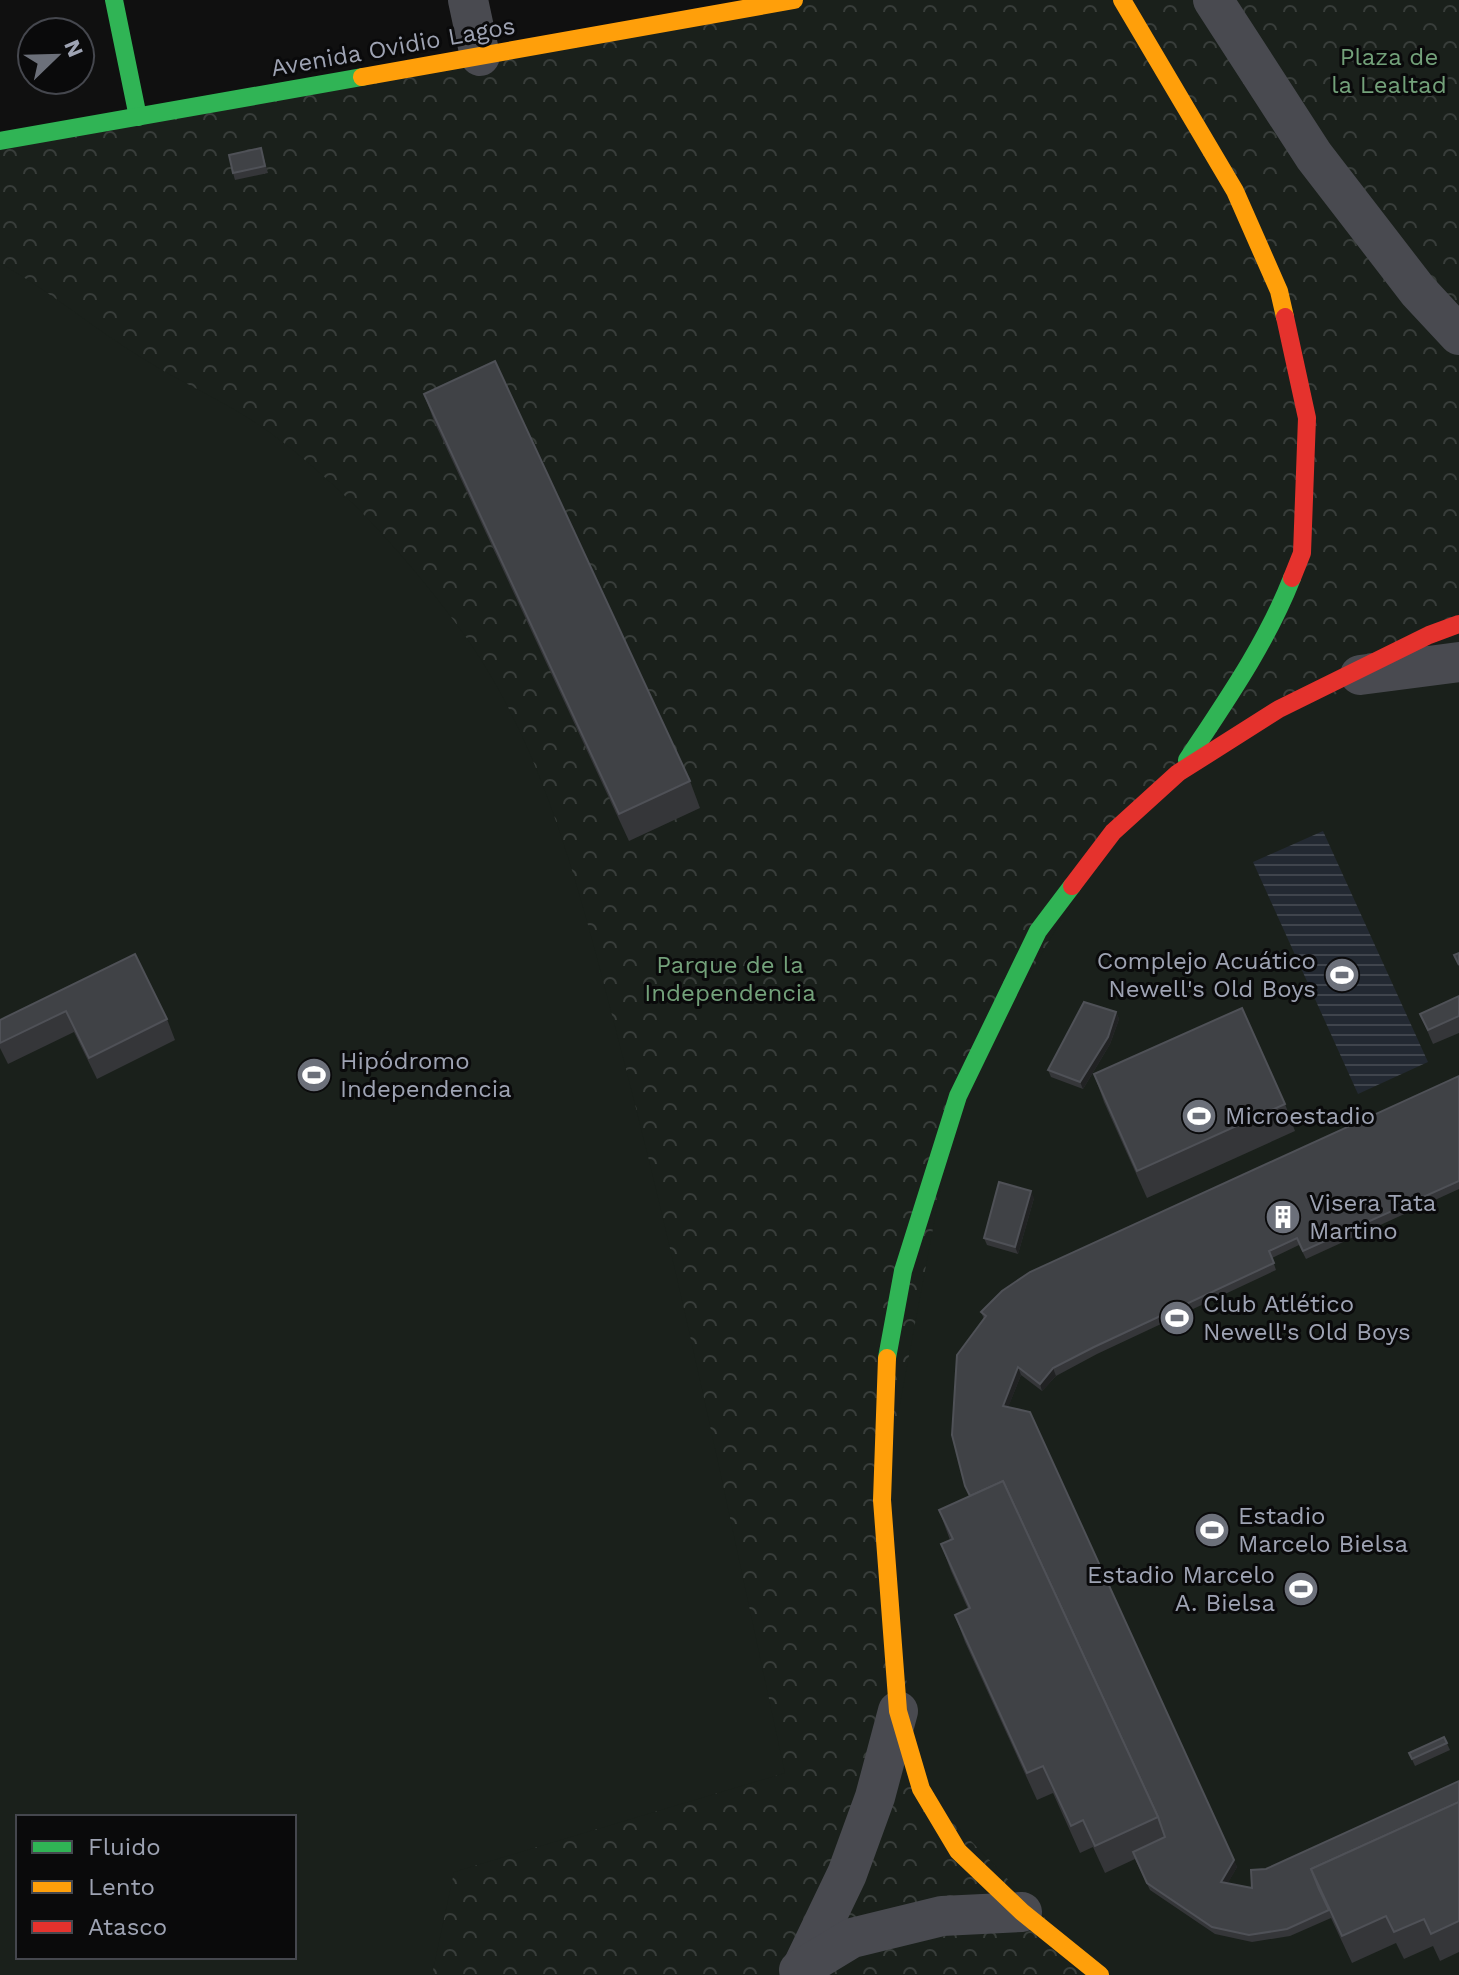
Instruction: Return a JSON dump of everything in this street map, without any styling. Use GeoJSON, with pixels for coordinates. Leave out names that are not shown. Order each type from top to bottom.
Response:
{"type":"FeatureCollection","features":[{"type":"Feature","properties":{"kind":"street"},"geometry":{"type":"LineString","coordinates":[[114,0],[138,117]]}},
{"type":"Feature","properties":{"kind":"street"},"geometry":{"type":"LineString","coordinates":[[468,0],[480,56]]}},
{"type":"Feature","properties":{"kind":"street","name":"Avenida Ovidio Lagos"},"geometry":{"type":"LineString","coordinates":[[0,141],[480,56],[694,9],[794,0]]}},
{"type":"Feature","properties":{"kind":"street"},"geometry":{"type":"LineString","coordinates":[[1122,0],[1235,191],[1279,291],[1307,418],[1302,553],[1278,613],[1246,672],[1178,773]]}},
{"type":"Feature","properties":{"kind":"street"},"geometry":{"type":"LineString","coordinates":[[1213,0],[1314,156],[1418,291],[1459,335]]}},
{"type":"Feature","properties":{"kind":"street"},"geometry":{"type":"LineString","coordinates":[[1100,1975],[1022,1912],[958,1851],[921,1789],[898,1711],[882,1500],[886,1366],[903,1271],[958,1096],[1038,931],[1113,832],[1178,773],[1279,709],[1429,635],[1459,624]]}},
{"type":"Feature","properties":{"kind":"street"},"geometry":{"type":"LineString","coordinates":[[1348,677],[1459,662]]}},
{"type":"Feature","properties":{"kind":"street"},"geometry":{"type":"LineString","coordinates":[[798,1971],[847,1874],[875,1797],[898,1711]]}},
{"type":"Feature","properties":{"kind":"street"},"geometry":{"type":"LineString","coordinates":[[798,1971],[852,1938],[942,1916],[1022,1912]]}},
{"type":"Feature","properties":{"kind":"green space","name":"Parque de la Independencia"},"geometry":{"type":"Polygon","coordinates":[[[794,0],[1459,0],[1459,1975],[0,1975],[0,141],[794,0]]]}},
{"type":"Feature","properties":{"kind":"green space","name":"Hipódromo Independencia"},"geometry":{"type":"Polygon","coordinates":[[[0,263],[142,358],[230,407],[287,446],[367,518],[460,629],[490,675],[516,724],[559,829],[592,939],[643,1136],[686,1317],[785,1773],[454,1872],[432,1975],[0,1975],[0,263]]]}},
{"type":"Feature","properties":{"kind":"green space","name":"Club Atlético Newell's Old Boys"},"geometry":{"type":"Polygon","coordinates":[[[1459,662],[1459,1975],[1100,1975],[921,1789],[882,1499],[958,1096],[1113,832],[1279,709],[1459,662]]]}},
{"type":"Feature","properties":{"kind":"shaded area"},"geometry":{"type":"Polygon","coordinates":[[[1323,831],[1428,1062],[1358,1094],[1253,862],[1323,831]]]}},
{"type":"Feature","properties":{"kind":"building"},"geometry":{"type":"Polygon","coordinates":[[[261,148],[265,166],[233,173],[229,155],[261,148]]]}},
{"type":"Feature","properties":{"kind":"building"},"geometry":{"type":"Polygon","coordinates":[[[495,361],[690,781],[619,814],[424,394],[495,361]]]}},
{"type":"Feature","properties":{"kind":"building"},"geometry":{"type":"Polygon","coordinates":[[[135,954],[167,1019],[89,1058],[66,1011],[0,1043],[0,1020],[135,954]]]}},
{"type":"Feature","properties":{"kind":"building"},"geometry":{"type":"Polygon","coordinates":[[[1459,996],[1459,1016],[1428,1030],[1420,1014],[1459,996]]]}},
{"type":"Feature","properties":{"kind":"building"},"geometry":{"type":"Polygon","coordinates":[[[1084,1002],[1116,1012],[1108,1037],[1080,1082],[1048,1070],[1084,1002]]]}},
{"type":"Feature","properties":{"kind":"building","name":"Microestadio"},"geometry":{"type":"Polygon","coordinates":[[[1242,1008],[1285,1104],[1137,1171],[1094,1074],[1242,1008]]]}},
{"type":"Feature","properties":{"kind":"building"},"geometry":{"type":"Polygon","coordinates":[[[1459,1076],[1459,1181],[1303,1251],[1297,1238],[1269,1251],[1274,1263],[1053,1368],[1040,1384],[1018,1367],[1003,1406],[1030,1412],[1234,1860],[1221,1882],[1252,1888],[1251,1870],[1266,1869],[1459,1781],[1459,1802],[1311,1869],[1329,1910],[1287,1929],[1249,1935],[1212,1927],[1147,1883],[1133,1852],[1165,1837],[1158,1817],[1003,1481],[970,1496],[965,1486],[952,1435],[957,1355],[986,1316],[981,1312],[1002,1291],[1030,1272],[1459,1076]]]}},
{"type":"Feature","properties":{"kind":"building"},"geometry":{"type":"Polygon","coordinates":[[[999,1182],[1031,1191],[1015,1247],[984,1238],[999,1182]]]}},
{"type":"Feature","properties":{"kind":"building"},"geometry":{"type":"Polygon","coordinates":[[[1003,1481],[1158,1817],[1095,1846],[1083,1820],[1071,1826],[1043,1766],[1027,1773],[955,1615],[970,1608],[941,1544],[953,1539],[939,1510],[1003,1481]]]}},
{"type":"Feature","properties":{"kind":"building"},"geometry":{"type":"Polygon","coordinates":[[[1444,1737],[1447,1743],[1412,1759],[1409,1753],[1444,1737]]]}},
{"type":"Feature","properties":{"kind":"building"},"geometry":{"type":"Polygon","coordinates":[[[1459,1802],[1459,1921],[1431,1934],[1424,1919],[1394,1932],[1386,1916],[1342,1936],[1311,1869],[1459,1802]]]}},
{"type":"Feature","properties":{"kind":"traffic: fast"},"geometry":{"type":"LineString","coordinates":[[114,0],[138,117]]}},
{"type":"Feature","properties":{"kind":"traffic: fast"},"geometry":{"type":"LineString","coordinates":[[0,141],[362,77]]}},
{"type":"Feature","properties":{"kind":"traffic: fast"},"geometry":{"type":"LineString","coordinates":[[1187,760],[1258,649],[1292,578]]}},
{"type":"Feature","properties":{"kind":"traffic: fast"},"geometry":{"type":"LineString","coordinates":[[887,1358],[903,1271],[958,1096],[1038,931],[1072,886]]}},
{"type":"Feature","properties":{"kind":"traffic: slow"},"geometry":{"type":"LineString","coordinates":[[362,77],[794,0]]}},
{"type":"Feature","properties":{"kind":"traffic: slow"},"geometry":{"type":"LineString","coordinates":[[1122,0],[1235,191],[1279,291],[1285,317]]}},
{"type":"Feature","properties":{"kind":"traffic: slow"},"geometry":{"type":"LineString","coordinates":[[887,1358],[882,1500],[898,1711],[921,1789],[958,1851],[1022,1912],[1100,1975]]}},
{"type":"Feature","properties":{"kind":"traffic: jam"},"geometry":{"type":"LineString","coordinates":[[1285,317],[1307,418],[1302,553],[1292,578]]}},
{"type":"Feature","properties":{"kind":"traffic: jam"},"geometry":{"type":"LineString","coordinates":[[1072,886],[1113,832],[1178,773],[1279,709],[1429,635],[1459,624]]}},
{"type":"Feature","properties":{"kind":"place","name":"Complejo Acuático Newell's Old Boys"},"geometry":{"type":"Point","coordinates":[1342,975]}},
{"type":"Feature","properties":{"kind":"place","name":"Hipódromo Independencia"},"geometry":{"type":"Point","coordinates":[314,1075]}},
{"type":"Feature","properties":{"kind":"place","name":"Microestadio"},"geometry":{"type":"Point","coordinates":[1199,1116]}},
{"type":"Feature","properties":{"kind":"place","name":"Visera Tata Martino"},"geometry":{"type":"Point","coordinates":[1283,1217]}},
{"type":"Feature","properties":{"kind":"place","name":"Club Atlético Newell's Old Boys"},"geometry":{"type":"Point","coordinates":[1177,1318]}},
{"type":"Feature","properties":{"kind":"place","name":"Estadio Marcelo Bielsa"},"geometry":{"type":"Point","coordinates":[1212,1530]}},
{"type":"Feature","properties":{"kind":"place","name":"Estadio Marcelo A. Bielsa"},"geometry":{"type":"Point","coordinates":[1301,1589]}},
{"type":"Feature","properties":{"kind":"park label","name":"Plaza de la Lealtad"},"geometry":{"type":"Point","coordinates":[1389,71]}}]}
